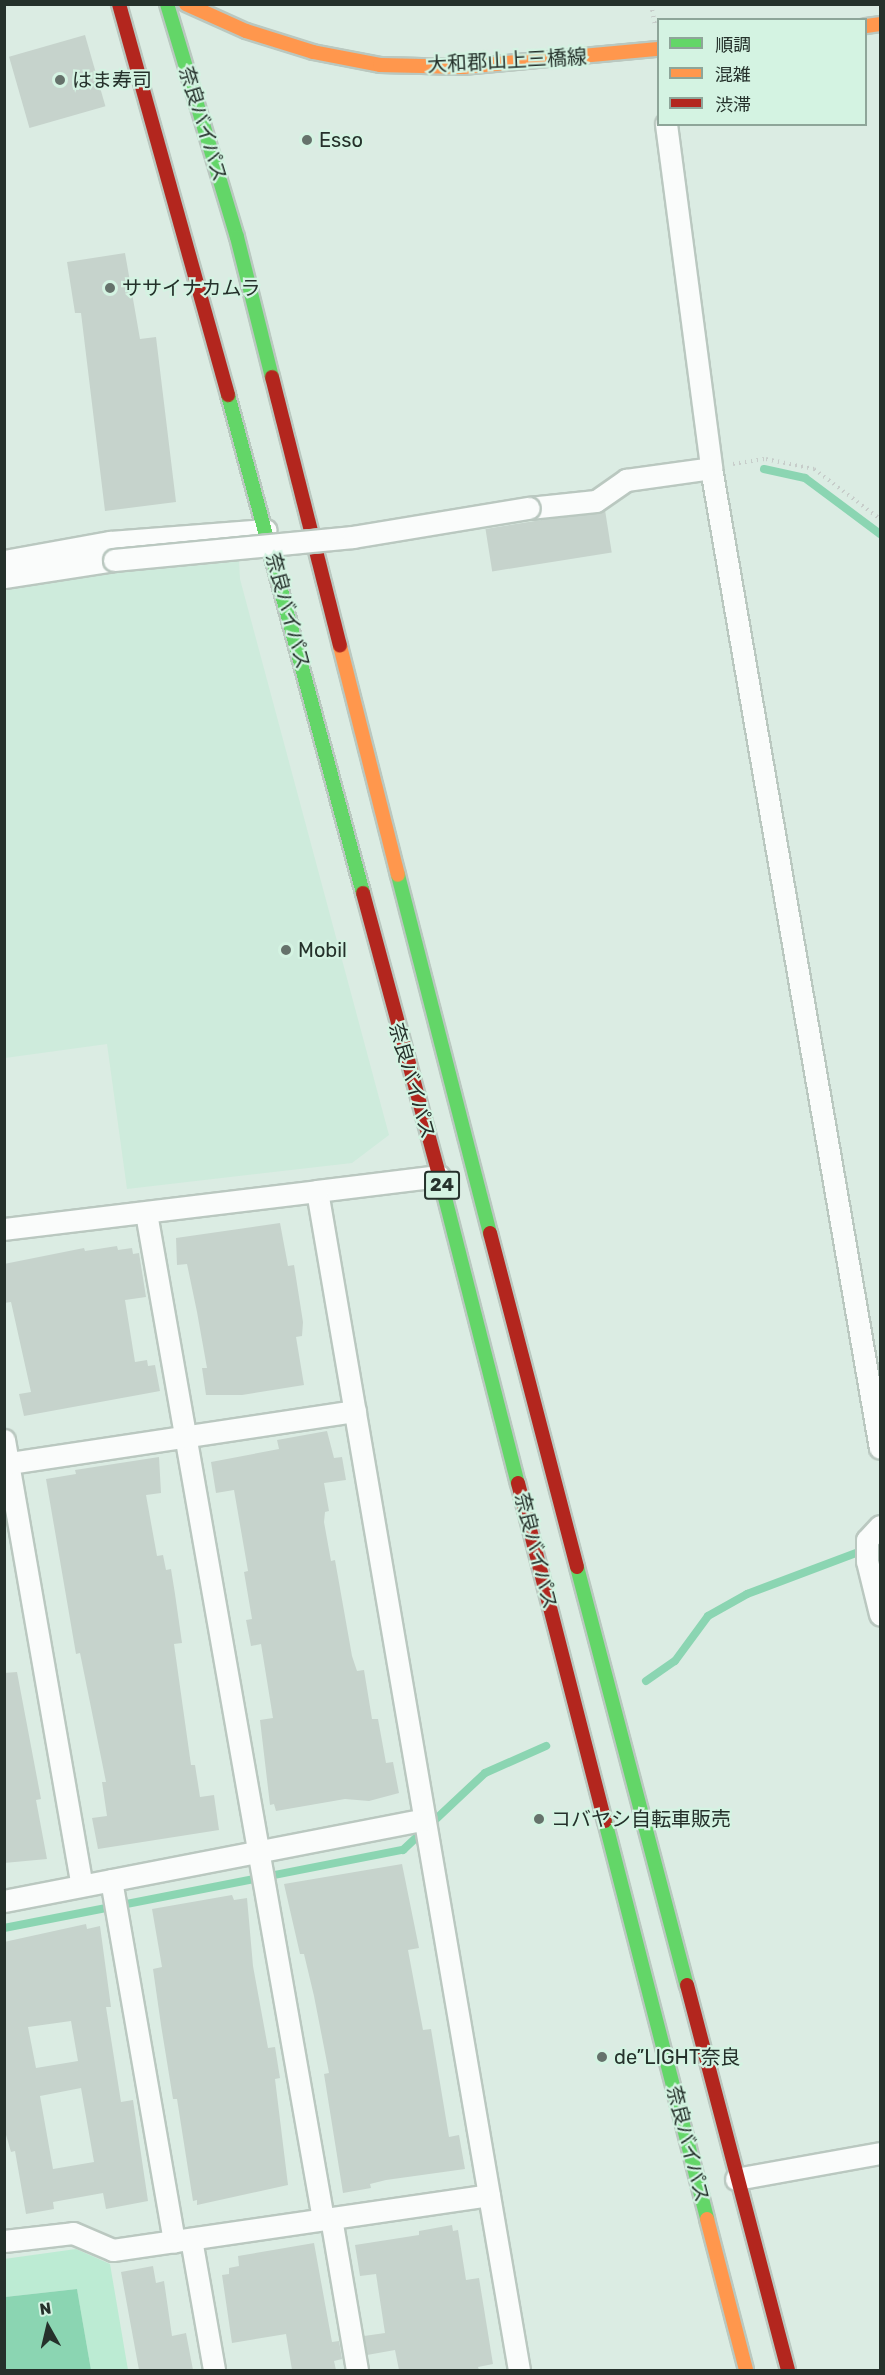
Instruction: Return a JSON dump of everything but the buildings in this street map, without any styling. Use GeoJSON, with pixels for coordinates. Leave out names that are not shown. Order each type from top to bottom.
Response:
{"type":"FeatureCollection","features":[{"type":"Feature","properties":{"kind":"main road","name":"奈良バイパス"},"geometry":{"type":"LineString","coordinates":[[119,4],[266,530],[439,1176],[746,2370]]}},
{"type":"Feature","properties":{"kind":"main road","name":"奈良バイパス"},"geometry":{"type":"LineString","coordinates":[[167,4],[237,237],[451,1086],[736,2179],[788,2370]]}},
{"type":"Feature","properties":{"kind":"main road","name":"大和郡山上三橋線"},"geometry":{"type":"LineString","coordinates":[[186,4],[246,31],[313,52],[380,65],[463,67],[657,49]]}},
{"type":"Feature","properties":{"kind":"street"},"geometry":{"type":"LineString","coordinates":[[666,126],[711,468],[880,1448]]}},
{"type":"Feature","properties":{"kind":"street"},"geometry":{"type":"LineString","coordinates":[[4,577],[114,560],[353,537],[529,508],[596,501],[626,480],[711,468]]}},
{"type":"Feature","properties":{"kind":"street"},"geometry":{"type":"LineString","coordinates":[[4,561],[110,542],[266,530]]}},
{"type":"Feature","properties":{"kind":"street"},"geometry":{"type":"LineString","coordinates":[[4,1229],[439,1176]]}},
{"type":"Feature","properties":{"kind":"street"},"geometry":{"type":"LineString","coordinates":[[317,1191],[519,2370]]}},
{"type":"Feature","properties":{"kind":"street"},"geometry":{"type":"LineString","coordinates":[[146,1213],[258,1851],[357,2370]]}},
{"type":"Feature","properties":{"kind":"street"},"geometry":{"type":"LineString","coordinates":[[7,1464],[355,1411]]}},
{"type":"Feature","properties":{"kind":"street"},"geometry":{"type":"LineString","coordinates":[[4,1440],[82,1885]]}},
{"type":"Feature","properties":{"kind":"street"},"geometry":{"type":"LineString","coordinates":[[872,1542],[880,1614]]}},
{"type":"Feature","properties":{"kind":"street"},"geometry":{"type":"LineString","coordinates":[[4,1901],[424,1819]]}},
{"type":"Feature","properties":{"kind":"street"},"geometry":{"type":"LineString","coordinates":[[111,1880],[183,2240],[214,2370]]}},
{"type":"Feature","properties":{"kind":"street"},"geometry":{"type":"LineString","coordinates":[[736,2179],[880,2153]]}},
{"type":"Feature","properties":{"kind":"street"},"geometry":{"type":"LineString","coordinates":[[4,2241],[73,2233],[113,2250],[489,2195]]}},
{"type":"Feature","properties":{"kind":"path"},"geometry":{"type":"LineString","coordinates":[[711,468],[766,459],[814,469],[880,519]]}},
{"type":"Feature","properties":{"kind":"shaded area"},"geometry":{"type":"Polygon","coordinates":[[[238,541],[240,579],[389,1135],[352,1163],[127,1189],[107,1044],[5,1058],[4,572],[238,541]]]}},
{"type":"Feature","properties":{"kind":"shaded area"},"geometry":{"type":"Polygon","coordinates":[[[76,2249],[110,2264],[128,2370],[91,2370],[77,2289],[5,2297],[4,2259],[76,2249]]]}},
{"type":"Feature","properties":{"kind":"shaded area"},"geometry":{"type":"Polygon","coordinates":[[[77,2289],[91,2370],[5,2370],[5,2297],[77,2289]]]}},
{"type":"Feature","properties":{"kind":"waterway"},"geometry":{"type":"LineString","coordinates":[[764,469],[805,478],[880,534]]}},
{"type":"Feature","properties":{"kind":"waterway"},"geometry":{"type":"LineString","coordinates":[[646,1681],[675,1661],[708,1616],[747,1594],[880,1544]]}},
{"type":"Feature","properties":{"kind":"waterway"},"geometry":{"type":"LineString","coordinates":[[4,1928],[403,1850],[485,1773],[546,1746]]}},
{"type":"Feature","properties":{"kind":"traffic: fast"},"geometry":{"type":"LineString","coordinates":[[167,4],[237,237],[272,377]]}},
{"type":"Feature","properties":{"kind":"traffic: fast"},"geometry":{"type":"LineString","coordinates":[[228,395],[363,893]]}},
{"type":"Feature","properties":{"kind":"traffic: fast"},"geometry":{"type":"LineString","coordinates":[[398,875],[490,1233]]}},
{"type":"Feature","properties":{"kind":"traffic: fast"},"geometry":{"type":"LineString","coordinates":[[441,1182],[518,1483]]}},
{"type":"Feature","properties":{"kind":"traffic: fast"},"geometry":{"type":"LineString","coordinates":[[577,1567],[687,1985]]}},
{"type":"Feature","properties":{"kind":"traffic: fast"},"geometry":{"type":"LineString","coordinates":[[605,1821],[707,2219]]}},
{"type":"Feature","properties":{"kind":"traffic: slow"},"geometry":{"type":"LineString","coordinates":[[186,4],[246,31],[313,52],[380,65],[463,67],[657,49]]}},
{"type":"Feature","properties":{"kind":"traffic: slow"},"geometry":{"type":"LineString","coordinates":[[867,26],[880,24]]}},
{"type":"Feature","properties":{"kind":"traffic: slow"},"geometry":{"type":"LineString","coordinates":[[340,646],[398,875]]}},
{"type":"Feature","properties":{"kind":"traffic: slow"},"geometry":{"type":"LineString","coordinates":[[707,2219],[746,2370]]}},
{"type":"Feature","properties":{"kind":"traffic: jam"},"geometry":{"type":"LineString","coordinates":[[119,4],[228,395]]}},
{"type":"Feature","properties":{"kind":"traffic: jam"},"geometry":{"type":"LineString","coordinates":[[272,377],[340,646]]}},
{"type":"Feature","properties":{"kind":"traffic: jam"},"geometry":{"type":"LineString","coordinates":[[363,893],[441,1182]]}},
{"type":"Feature","properties":{"kind":"traffic: jam"},"geometry":{"type":"LineString","coordinates":[[490,1233],[577,1567]]}},
{"type":"Feature","properties":{"kind":"traffic: jam"},"geometry":{"type":"LineString","coordinates":[[518,1483],[605,1821]]}},
{"type":"Feature","properties":{"kind":"traffic: jam"},"geometry":{"type":"LineString","coordinates":[[687,1985],[788,2370]]}},
{"type":"Feature","properties":{"kind":"place","name":"はま寿司"},"geometry":{"type":"Point","coordinates":[60,80]}},
{"type":"Feature","properties":{"kind":"place","name":"Esso"},"geometry":{"type":"Point","coordinates":[307,140]}},
{"type":"Feature","properties":{"kind":"place","name":"ササイナカムラ"},"geometry":{"type":"Point","coordinates":[110,288]}},
{"type":"Feature","properties":{"kind":"place","name":"Mobil"},"geometry":{"type":"Point","coordinates":[286,950]}},
{"type":"Feature","properties":{"kind":"place","name":"コバヤシ自転車販売"},"geometry":{"type":"Point","coordinates":[539,1819]}},
{"type":"Feature","properties":{"kind":"place","name":"de”LIGHT奈良"},"geometry":{"type":"Point","coordinates":[602,2057]}}]}
